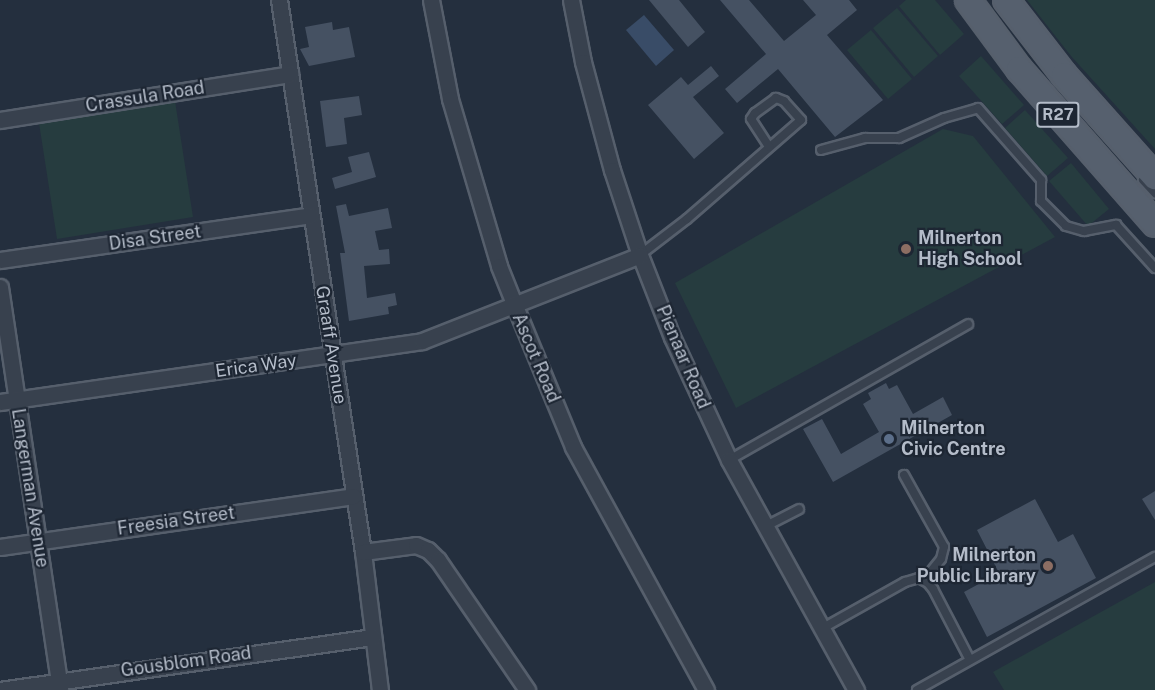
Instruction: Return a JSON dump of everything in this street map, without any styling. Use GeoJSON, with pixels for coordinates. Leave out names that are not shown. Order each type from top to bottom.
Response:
{"type":"FeatureCollection","features":[{"type":"Feature","properties":{"kind":"main road","name":"R27"},"geometry":{"type":"LineString","coordinates":[[968,0],[1019,69],[1155,224]]}},
{"type":"Feature","properties":{"kind":"main road","name":"R27"},"geometry":{"type":"LineString","coordinates":[[1006,0],[1144,184]]}},
{"type":"Feature","properties":{"kind":"street","name":"Graaff Avenue"},"geometry":{"type":"LineString","coordinates":[[279,0],[363,552],[380,690]]}},
{"type":"Feature","properties":{"kind":"street","name":"Ascot Road"},"geometry":{"type":"LineString","coordinates":[[431,0],[450,99],[499,266],[573,447],[706,690]]}},
{"type":"Feature","properties":{"kind":"street","name":"Pienaar Road"},"geometry":{"type":"LineString","coordinates":[[571,0],[583,62],[612,170],[640,255],[672,337],[729,460],[856,690]]}},
{"type":"Feature","properties":{"kind":"street","name":"Crassula Road"},"geometry":{"type":"LineString","coordinates":[[0,120],[290,74]]}},
{"type":"Feature","properties":{"kind":"street","name":"Disa Street"},"geometry":{"type":"LineString","coordinates":[[0,260],[311,215]]}},
{"type":"Feature","properties":{"kind":"street","name":"Erica Way"},"geometry":{"type":"LineString","coordinates":[[0,402],[422,341],[640,255]]}},
{"type":"Feature","properties":{"kind":"street","name":"Langerman Avenue"},"geometry":{"type":"LineString","coordinates":[[0,286],[59,685]]}},
{"type":"Feature","properties":{"kind":"street","name":"Freesia Street"},"geometry":{"type":"LineString","coordinates":[[0,547],[353,495]]}},
{"type":"Feature","properties":{"kind":"street"},"geometry":{"type":"LineString","coordinates":[[363,552],[416,545],[428,550],[438,560],[526,690]]}},
{"type":"Feature","properties":{"kind":"street","name":"Gousblom Road"},"geometry":{"type":"LineString","coordinates":[[0,690],[59,685],[373,637]]}},
{"type":"Feature","properties":{"kind":"lane"},"geometry":{"type":"LineString","coordinates":[[640,255],[769,147],[801,120],[784,101],[776,98],[754,112],[751,119],[769,147]]}},
{"type":"Feature","properties":{"kind":"lane"},"geometry":{"type":"LineString","coordinates":[[821,150],[865,138],[899,138],[944,118],[978,108],[1041,180],[1041,201],[1066,226],[1084,231],[1116,225],[1155,268]]}},
{"type":"Feature","properties":{"kind":"lane"},"geometry":{"type":"LineString","coordinates":[[1144,184],[1155,194]]}},
{"type":"Feature","properties":{"kind":"lane"},"geometry":{"type":"LineString","coordinates":[[729,460],[968,324]]}},
{"type":"Feature","properties":{"kind":"lane"},"geometry":{"type":"LineString","coordinates":[[904,476],[944,546],[941,559],[924,580]]}},
{"type":"Feature","properties":{"kind":"lane"},"geometry":{"type":"LineString","coordinates":[[766,526],[799,509]]}},
{"type":"Feature","properties":{"kind":"lane"},"geometry":{"type":"LineString","coordinates":[[917,690],[1155,557]]}},
{"type":"Feature","properties":{"kind":"lane"},"geometry":{"type":"LineString","coordinates":[[823,628],[905,582],[913,579],[924,580],[933,589],[970,660]]}},
{"type":"Feature","properties":{"kind":"green space"},"geometry":{"type":"Polygon","coordinates":[[[906,0],[935,0],[964,34],[940,55],[899,6],[906,0]]]}},
{"type":"Feature","properties":{"kind":"green space"},"geometry":{"type":"Polygon","coordinates":[[[1027,0],[1155,0],[1155,149],[1071,56],[1027,0]]]}},
{"type":"Feature","properties":{"kind":"green space"},"geometry":{"type":"Polygon","coordinates":[[[897,8],[938,56],[914,77],[873,28],[897,8]]]}},
{"type":"Feature","properties":{"kind":"green space"},"geometry":{"type":"Polygon","coordinates":[[[871,30],[912,79],[888,99],[847,50],[871,30]]]}},
{"type":"Feature","properties":{"kind":"green space"},"geometry":{"type":"Polygon","coordinates":[[[981,56],[1024,105],[1002,124],[959,76],[981,56]]]}},
{"type":"Feature","properties":{"kind":"green space"},"geometry":{"type":"Polygon","coordinates":[[[175,101],[193,217],[57,239],[39,123],[175,101]]]}},
{"type":"Feature","properties":{"kind":"green space"},"geometry":{"type":"Polygon","coordinates":[[[1025,110],[1068,158],[1047,176],[1005,128],[1025,110]]]}},
{"type":"Feature","properties":{"kind":"green space"},"geometry":{"type":"Polygon","coordinates":[[[943,129],[973,136],[1055,237],[736,408],[675,283],[943,129]]]}},
{"type":"Feature","properties":{"kind":"green space"},"geometry":{"type":"Polygon","coordinates":[[[1071,163],[1109,209],[1088,226],[1049,181],[1071,163]]]}},
{"type":"Feature","properties":{"kind":"green space"},"geometry":{"type":"Polygon","coordinates":[[[1155,582],[1155,690],[1004,690],[993,672],[1155,582]]]}},
{"type":"Feature","properties":{"kind":"water"},"geometry":{"type":"Polygon","coordinates":[[[644,15],[674,50],[656,66],[626,30],[644,15]]]}},
{"type":"Feature","properties":{"kind":"building"},"geometry":{"type":"Polygon","coordinates":[[[649,0],[679,0],[705,32],[688,47],[649,0]]]}},
{"type":"Feature","properties":{"kind":"building"},"geometry":{"type":"Polygon","coordinates":[[[720,0],[749,0],[784,41],[816,15],[803,0],[849,0],[857,10],[827,35],[883,100],[835,137],[778,69],[737,103],[725,89],[766,54],[720,0]]]}},
{"type":"Feature","properties":{"kind":"building"},"geometry":{"type":"Polygon","coordinates":[[[332,22],[333,30],[349,27],[355,57],[309,66],[300,49],[309,47],[305,27],[332,22]]]}},
{"type":"Feature","properties":{"kind":"building"},"geometry":{"type":"Polygon","coordinates":[[[711,66],[719,76],[693,97],[724,133],[694,159],[648,105],[681,77],[688,85],[711,66]]]}},
{"type":"Feature","properties":{"kind":"building"},"geometry":{"type":"Polygon","coordinates":[[[359,96],[362,115],[344,118],[347,144],[326,147],[320,101],[359,96]]]}},
{"type":"Feature","properties":{"kind":"building"},"geometry":{"type":"Polygon","coordinates":[[[369,152],[376,177],[335,189],[332,178],[352,172],[348,157],[369,152]]]}},
{"type":"Feature","properties":{"kind":"building"},"geometry":{"type":"Polygon","coordinates":[[[346,204],[349,216],[388,208],[392,228],[375,231],[379,250],[389,249],[390,264],[364,266],[367,298],[395,293],[397,305],[388,307],[389,314],[349,321],[340,253],[345,253],[336,206],[346,204]]]}},
{"type":"Feature","properties":{"kind":"building","name":"Milnerton Civic Centre"},"geometry":{"type":"Polygon","coordinates":[[[886,383],[889,389],[897,385],[913,414],[943,397],[952,415],[833,482],[803,429],[822,419],[841,454],[879,432],[863,404],[871,399],[868,393],[886,383]]]}},
{"type":"Feature","properties":{"kind":"building"},"geometry":{"type":"Polygon","coordinates":[[[1155,491],[1155,520],[1142,499],[1155,491]]]}},
{"type":"Feature","properties":{"kind":"building","name":"Milnerton Public Library"},"geometry":{"type":"Polygon","coordinates":[[[1035,499],[1058,542],[1073,534],[1096,578],[987,637],[964,592],[999,573],[977,530],[1035,499]]]}},
{"type":"Feature","properties":{"kind":"place","name":"Milnerton High School"},"geometry":{"type":"Point","coordinates":[906,249]}},
{"type":"Feature","properties":{"kind":"place","name":"Milnerton Civic Centre"},"geometry":{"type":"Point","coordinates":[889,439]}},
{"type":"Feature","properties":{"kind":"place","name":"Milnerton Public Library"},"geometry":{"type":"Point","coordinates":[1048,566]}}]}
